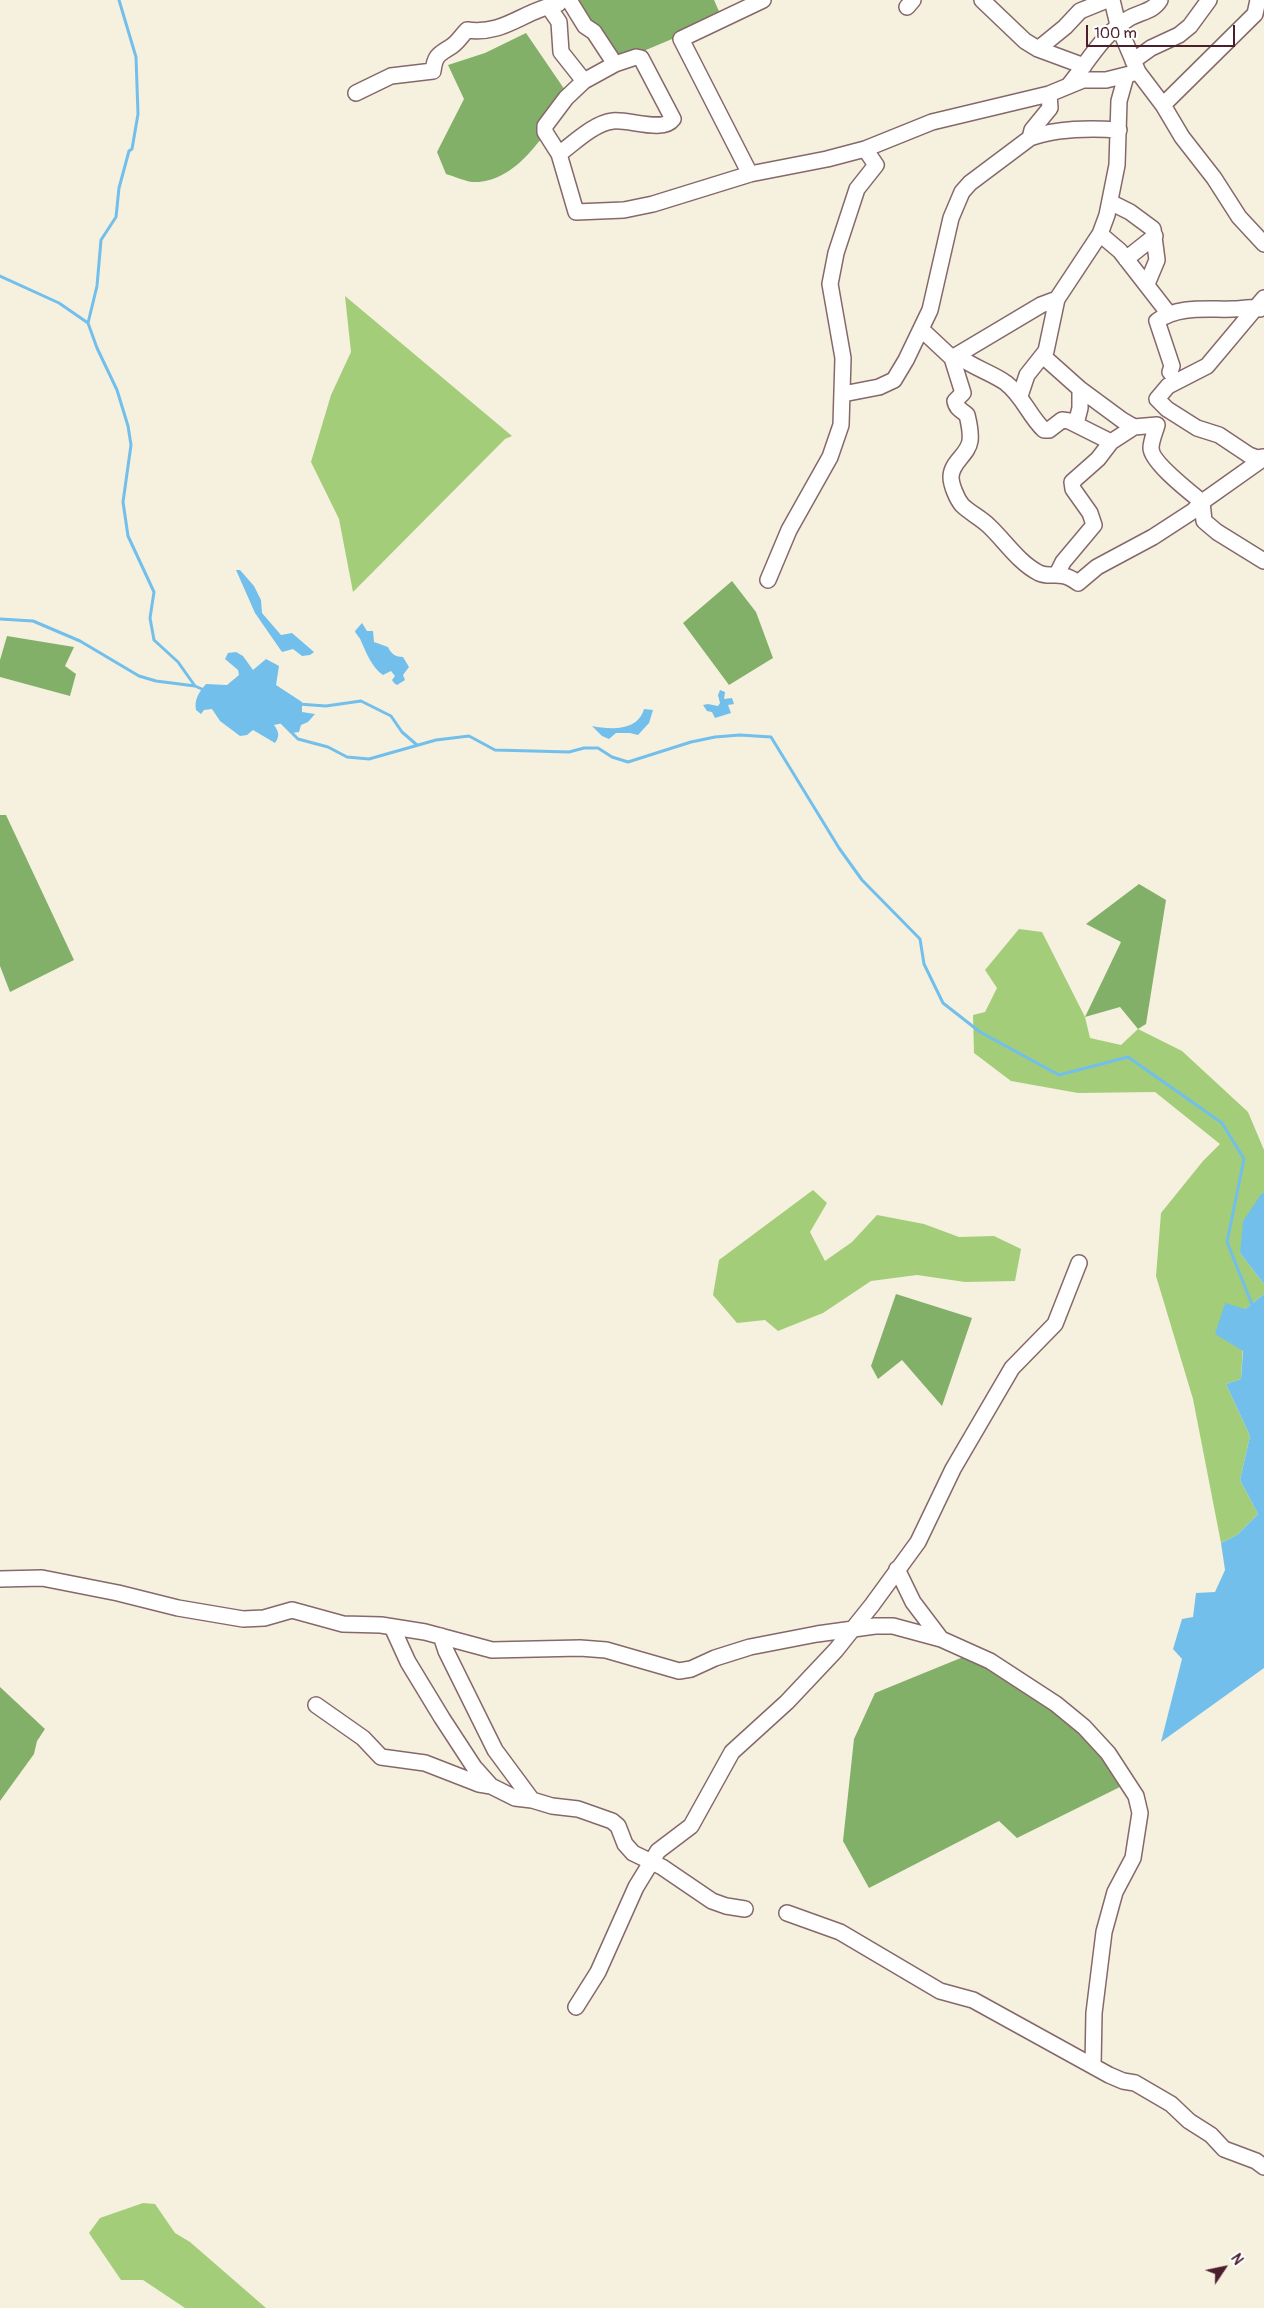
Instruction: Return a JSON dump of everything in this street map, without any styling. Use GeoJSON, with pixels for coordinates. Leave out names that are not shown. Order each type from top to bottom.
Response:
{"type":"FeatureCollection","features":[{"type":"Feature","properties":{"kind":"street"},"geometry":{"type":"LineString","coordinates":[[750,174],[681,39],[763,0]]}},
{"type":"Feature","properties":{"kind":"street"},"geometry":{"type":"LineString","coordinates":[[982,0],[998,5],[1013,31],[1038,49],[1084,66]]}},
{"type":"Feature","properties":{"kind":"street"},"geometry":{"type":"LineString","coordinates":[[1038,49],[1083,4],[1107,0]]}},
{"type":"Feature","properties":{"kind":"street"},"geometry":{"type":"LineString","coordinates":[[1112,0],[1132,70],[1163,105],[1182,137],[1214,178],[1239,217],[1264,244]]}},
{"type":"Feature","properties":{"kind":"street"},"geometry":{"type":"LineString","coordinates":[[1066,88],[1098,45],[1118,25],[1138,13],[1148,11],[1160,0]]}},
{"type":"Feature","properties":{"kind":"street"},"geometry":{"type":"LineString","coordinates":[[1020,396],[1027,375],[1043,356],[1057,299],[1100,234],[1110,202],[1117,165],[1119,101],[1132,70],[1151,48],[1179,35],[1190,26],[1209,0]]}},
{"type":"Feature","properties":{"kind":"street"},"geometry":{"type":"LineString","coordinates":[[1163,105],[1255,14],[1258,0]]}},
{"type":"Feature","properties":{"kind":"street"},"geometry":{"type":"LineString","coordinates":[[356,93],[391,76],[433,71],[434,62],[443,50],[453,46],[467,30],[482,32],[497,30],[548,6],[569,1],[585,26],[594,32],[615,64]]}},
{"type":"Feature","properties":{"kind":"street"},"geometry":{"type":"LineString","coordinates":[[548,6],[560,22],[561,52],[584,81]]}},
{"type":"Feature","properties":{"kind":"street"},"geometry":{"type":"LineString","coordinates":[[559,154],[593,129],[611,121],[663,126],[673,120],[641,58],[636,57],[615,64],[584,81],[566,98],[545,126],[545,132],[559,154],[576,212],[624,210],[653,204],[750,174],[819,161],[865,149],[932,122],[1049,94],[1084,80],[1106,80],[1132,70]]}},
{"type":"Feature","properties":{"kind":"street"},"geometry":{"type":"LineString","coordinates":[[1030,138],[1032,130],[1050,108],[1049,94]]}},
{"type":"Feature","properties":{"kind":"street"},"geometry":{"type":"LineString","coordinates":[[843,394],[879,387],[894,380],[906,360],[930,310],[944,242],[962,192],[970,183],[1030,138],[1047,132],[1094,129],[1119,130]]}},
{"type":"Feature","properties":{"kind":"street"},"geometry":{"type":"LineString","coordinates":[[768,580],[790,530],[830,457],[842,425],[843,358],[830,284],[836,253],[857,189],[876,165],[865,149]]}},
{"type":"Feature","properties":{"kind":"street"},"geometry":{"type":"LineString","coordinates":[[1110,202],[1144,220],[1153,229],[1157,260],[1147,284]]}},
{"type":"Feature","properties":{"kind":"street"},"geometry":{"type":"LineString","coordinates":[[1100,234],[1126,259],[1169,314]]}},
{"type":"Feature","properties":{"kind":"street"},"geometry":{"type":"LineString","coordinates":[[1126,259],[1155,236]]}},
{"type":"Feature","properties":{"kind":"street"},"geometry":{"type":"LineString","coordinates":[[955,357],[1041,305],[1057,299]]}},
{"type":"Feature","properties":{"kind":"street"},"geometry":{"type":"LineString","coordinates":[[1170,372],[1172,366],[1157,321],[1169,314],[1206,308],[1261,305]]}},
{"type":"Feature","properties":{"kind":"street"},"geometry":{"type":"LineString","coordinates":[[1261,305],[1206,366],[1168,386],[1157,399],[1167,409],[1197,428],[1219,435],[1249,455],[1257,458],[1264,457]]}},
{"type":"Feature","properties":{"kind":"street"},"geometry":{"type":"LineString","coordinates":[[921,329],[955,357],[1005,382],[1020,396],[1044,430],[1049,430],[1062,420],[1076,424],[1111,442]]}},
{"type":"Feature","properties":{"kind":"street"},"geometry":{"type":"LineString","coordinates":[[1043,356],[1080,389],[1134,427]]}},
{"type":"Feature","properties":{"kind":"street"},"geometry":{"type":"LineString","coordinates":[[955,357],[962,393],[955,401],[955,404],[957,408],[967,414],[970,440],[967,449],[954,467],[951,478],[956,495],[962,505],[990,526],[1002,540],[1038,572],[1044,575],[1066,575],[1078,583],[1097,567],[1153,537],[1193,511],[1202,502],[1264,457]]}},
{"type":"Feature","properties":{"kind":"street"},"geometry":{"type":"LineString","coordinates":[[1076,424],[1080,408],[1080,389]]}},
{"type":"Feature","properties":{"kind":"street"},"geometry":{"type":"LineString","coordinates":[[1057,574],[1063,562],[1094,525],[1090,512],[1073,489],[1072,482],[1098,459],[1111,442],[1134,427],[1157,425],[1151,449],[1153,454],[1174,477],[1202,502],[1202,514],[1209,527],[1264,561]]}},
{"type":"Feature","properties":{"kind":"street"},"geometry":{"type":"LineString","coordinates":[[576,2007],[598,1972],[636,1887],[658,1851],[692,1826],[735,1748],[798,1692],[853,1629],[918,1542],[953,1469],[1012,1368],[1055,1324],[1079,1263]]}},
{"type":"Feature","properties":{"kind":"street"},"geometry":{"type":"LineString","coordinates":[[897,1569],[913,1602],[941,1638]]}},
{"type":"Feature","properties":{"kind":"street"},"geometry":{"type":"LineString","coordinates":[[0,1579],[42,1578],[118,1593],[178,1608],[243,1619],[264,1618],[292,1610],[343,1624],[392,1627],[441,1636],[492,1650],[580,1648],[606,1650],[679,1671],[691,1669],[716,1658],[750,1647],[853,1629],[893,1626],[941,1638],[1004,1669],[1056,1704],[1084,1727],[1108,1753],[1136,1796],[1140,1813],[1133,1858],[1115,1892],[1104,1932],[1094,2013],[1093,2066]]}},
{"type":"Feature","properties":{"kind":"street"},"geometry":{"type":"LineString","coordinates":[[392,1627],[408,1662],[442,1718],[474,1767],[491,1786]]}},
{"type":"Feature","properties":{"kind":"street"},"geometry":{"type":"LineString","coordinates":[[441,1636],[450,1660],[495,1750],[517,1777],[532,1800]]}},
{"type":"Feature","properties":{"kind":"street"},"geometry":{"type":"LineString","coordinates":[[316,1706],[363,1738],[380,1757],[426,1763],[479,1784],[491,1786],[515,1798],[532,1800],[552,1806],[578,1809],[612,1821],[618,1826],[629,1850],[651,1861],[712,1901],[726,1906],[745,1909]]}},
{"type":"Feature","properties":{"kind":"street"},"geometry":{"type":"LineString","coordinates":[[787,1913],[840,1932],[940,1991],[973,2000],[1122,2081],[1135,2083],[1171,2104],[1189,2121],[1211,2135],[1224,2149],[1256,2161],[1264,2167]]}},
{"type":"Feature","properties":{"kind":"green space"},"geometry":{"type":"Polygon","coordinates":[[[579,0],[714,0],[722,18],[615,63],[579,0]]]}},
{"type":"Feature","properties":{"kind":"green space"},"geometry":{"type":"Polygon","coordinates":[[[526,33],[569,96],[541,139],[517,165],[504,174],[489,180],[472,182],[446,174],[437,152],[464,99],[448,65],[485,53],[526,33]]]}},
{"type":"Feature","properties":{"kind":"green space"},"geometry":{"type":"Polygon","coordinates":[[[345,296],[512,436],[505,439],[353,592],[339,519],[311,462],[331,395],[351,352],[345,296]]]}},
{"type":"Feature","properties":{"kind":"green space"},"geometry":{"type":"Polygon","coordinates":[[[732,581],[756,612],[773,658],[729,685],[683,623],[732,581]]]}},
{"type":"Feature","properties":{"kind":"green space"},"geometry":{"type":"Polygon","coordinates":[[[7,636],[74,647],[65,666],[76,674],[70,696],[0,677],[0,660],[7,636]]]}},
{"type":"Feature","properties":{"kind":"green space"},"geometry":{"type":"Polygon","coordinates":[[[0,815],[6,815],[74,960],[10,992],[0,966],[0,815]]]}},
{"type":"Feature","properties":{"kind":"green space"},"geometry":{"type":"Polygon","coordinates":[[[1139,884],[1166,900],[1146,1024],[1138,1029],[1120,1007],[1085,1017],[1121,942],[1086,924],[1139,884]]]}},
{"type":"Feature","properties":{"kind":"green space"},"geometry":{"type":"Polygon","coordinates":[[[1019,929],[1042,932],[1085,1017],[1090,1038],[1121,1045],[1138,1029],[1182,1051],[1248,1112],[1264,1150],[1264,1193],[1262,1193],[1240,1253],[1264,1284],[1264,1294],[1245,1309],[1241,1379],[1226,1384],[1250,1436],[1240,1480],[1258,1514],[1237,1535],[1221,1543],[1193,1399],[1156,1276],[1161,1213],[1203,1161],[1220,1144],[1155,1092],[1078,1093],[1011,1081],[974,1053],[973,1015],[985,1012],[997,988],[985,970],[1019,929]]]}},
{"type":"Feature","properties":{"kind":"green space"},"geometry":{"type":"Polygon","coordinates":[[[813,1190],[827,1203],[810,1232],[825,1261],[852,1242],[877,1215],[924,1224],[959,1237],[994,1236],[1021,1249],[1015,1281],[965,1282],[917,1275],[871,1281],[823,1313],[778,1331],[765,1320],[737,1323],[713,1295],[719,1260],[813,1190]]]}},
{"type":"Feature","properties":{"kind":"green space"},"geometry":{"type":"Polygon","coordinates":[[[896,1294],[972,1318],[942,1406],[902,1360],[878,1379],[871,1366],[896,1294]]]}},
{"type":"Feature","properties":{"kind":"green space"},"geometry":{"type":"Polygon","coordinates":[[[973,1653],[1056,1704],[1128,1783],[1017,1838],[999,1821],[869,1888],[843,1841],[854,1739],[875,1693],[973,1653]]]}},
{"type":"Feature","properties":{"kind":"green space"},"geometry":{"type":"Polygon","coordinates":[[[0,1687],[45,1729],[37,1741],[34,1754],[0,1801],[0,1687]]]}},
{"type":"Feature","properties":{"kind":"green space"},"geometry":{"type":"Polygon","coordinates":[[[143,2203],[155,2204],[175,2233],[190,2242],[266,2308],[185,2308],[143,2280],[121,2280],[89,2233],[100,2218],[143,2203]]]}},
{"type":"Feature","properties":{"kind":"water"},"geometry":{"type":"Polygon","coordinates":[[[236,570],[240,570],[254,586],[261,600],[262,613],[281,635],[292,633],[314,652],[310,655],[302,656],[293,649],[282,652],[255,613],[236,570]]]}},
{"type":"Feature","properties":{"kind":"water"},"geometry":{"type":"Polygon","coordinates":[[[362,623],[367,631],[373,631],[374,642],[388,647],[396,656],[403,657],[409,667],[403,675],[405,680],[397,685],[392,680],[395,676],[391,671],[383,675],[379,672],[356,634],[355,631],[362,623]]]}},
{"type":"Feature","properties":{"kind":"water"},"geometry":{"type":"Polygon","coordinates":[[[236,652],[243,656],[253,670],[266,659],[279,666],[276,685],[302,702],[302,712],[315,714],[308,722],[301,725],[299,732],[292,733],[283,723],[274,725],[278,734],[275,743],[253,730],[247,735],[240,736],[220,721],[212,709],[204,710],[201,714],[196,710],[198,696],[206,684],[227,685],[239,675],[238,670],[225,659],[228,653],[236,652]]]}},
{"type":"Feature","properties":{"kind":"water"},"geometry":{"type":"Polygon","coordinates":[[[720,690],[725,692],[724,699],[732,698],[734,704],[728,705],[731,713],[715,718],[712,712],[707,711],[703,705],[718,706],[720,703],[718,695],[720,690]]]}},
{"type":"Feature","properties":{"kind":"water"},"geometry":{"type":"Polygon","coordinates":[[[644,709],[653,710],[649,723],[638,735],[616,733],[609,739],[602,736],[592,726],[615,728],[630,725],[636,722],[644,709]]]}},
{"type":"Feature","properties":{"kind":"water"},"geometry":{"type":"Polygon","coordinates":[[[1262,1193],[1264,1193],[1264,1284],[1240,1253],[1243,1221],[1262,1193]]]}},
{"type":"Feature","properties":{"kind":"water"},"geometry":{"type":"Polygon","coordinates":[[[1264,1294],[1264,1668],[1161,1742],[1182,1659],[1173,1649],[1182,1619],[1193,1617],[1196,1593],[1215,1592],[1225,1570],[1221,1543],[1237,1535],[1258,1514],[1240,1480],[1250,1436],[1226,1384],[1241,1379],[1243,1351],[1215,1334],[1225,1303],[1245,1309],[1264,1294]]]}},
{"type":"Feature","properties":{"kind":"waterway"},"geometry":{"type":"LineString","coordinates":[[119,0],[136,57],[138,114],[132,149],[129,151],[119,188],[116,217],[101,240],[97,286],[88,323],[97,348],[117,390],[128,426],[131,445],[123,502],[128,536],[154,592],[150,618],[154,640],[178,662],[195,686],[204,690]]}},
{"type":"Feature","properties":{"kind":"waterway"},"geometry":{"type":"LineString","coordinates":[[0,276],[59,303],[88,323]]}},
{"type":"Feature","properties":{"kind":"waterway"},"geometry":{"type":"LineString","coordinates":[[0,619],[33,621],[80,641],[139,676],[156,681],[195,686]]}},
{"type":"Feature","properties":{"kind":"waterway"},"geometry":{"type":"LineString","coordinates":[[298,704],[326,706],[361,701],[391,716],[402,732],[417,745]]}},
{"type":"Feature","properties":{"kind":"waterway"},"geometry":{"type":"LineString","coordinates":[[281,722],[298,739],[328,747],[347,757],[369,759],[436,740],[469,736],[495,750],[569,752],[584,748],[598,748],[612,757],[628,762],[691,742],[715,737],[740,735],[771,737],[839,848],[862,880],[920,939],[924,964],[943,1003],[980,1032],[1059,1075],[1128,1057],[1222,1123],[1244,1159],[1227,1242],[1253,1307]]}}]}
